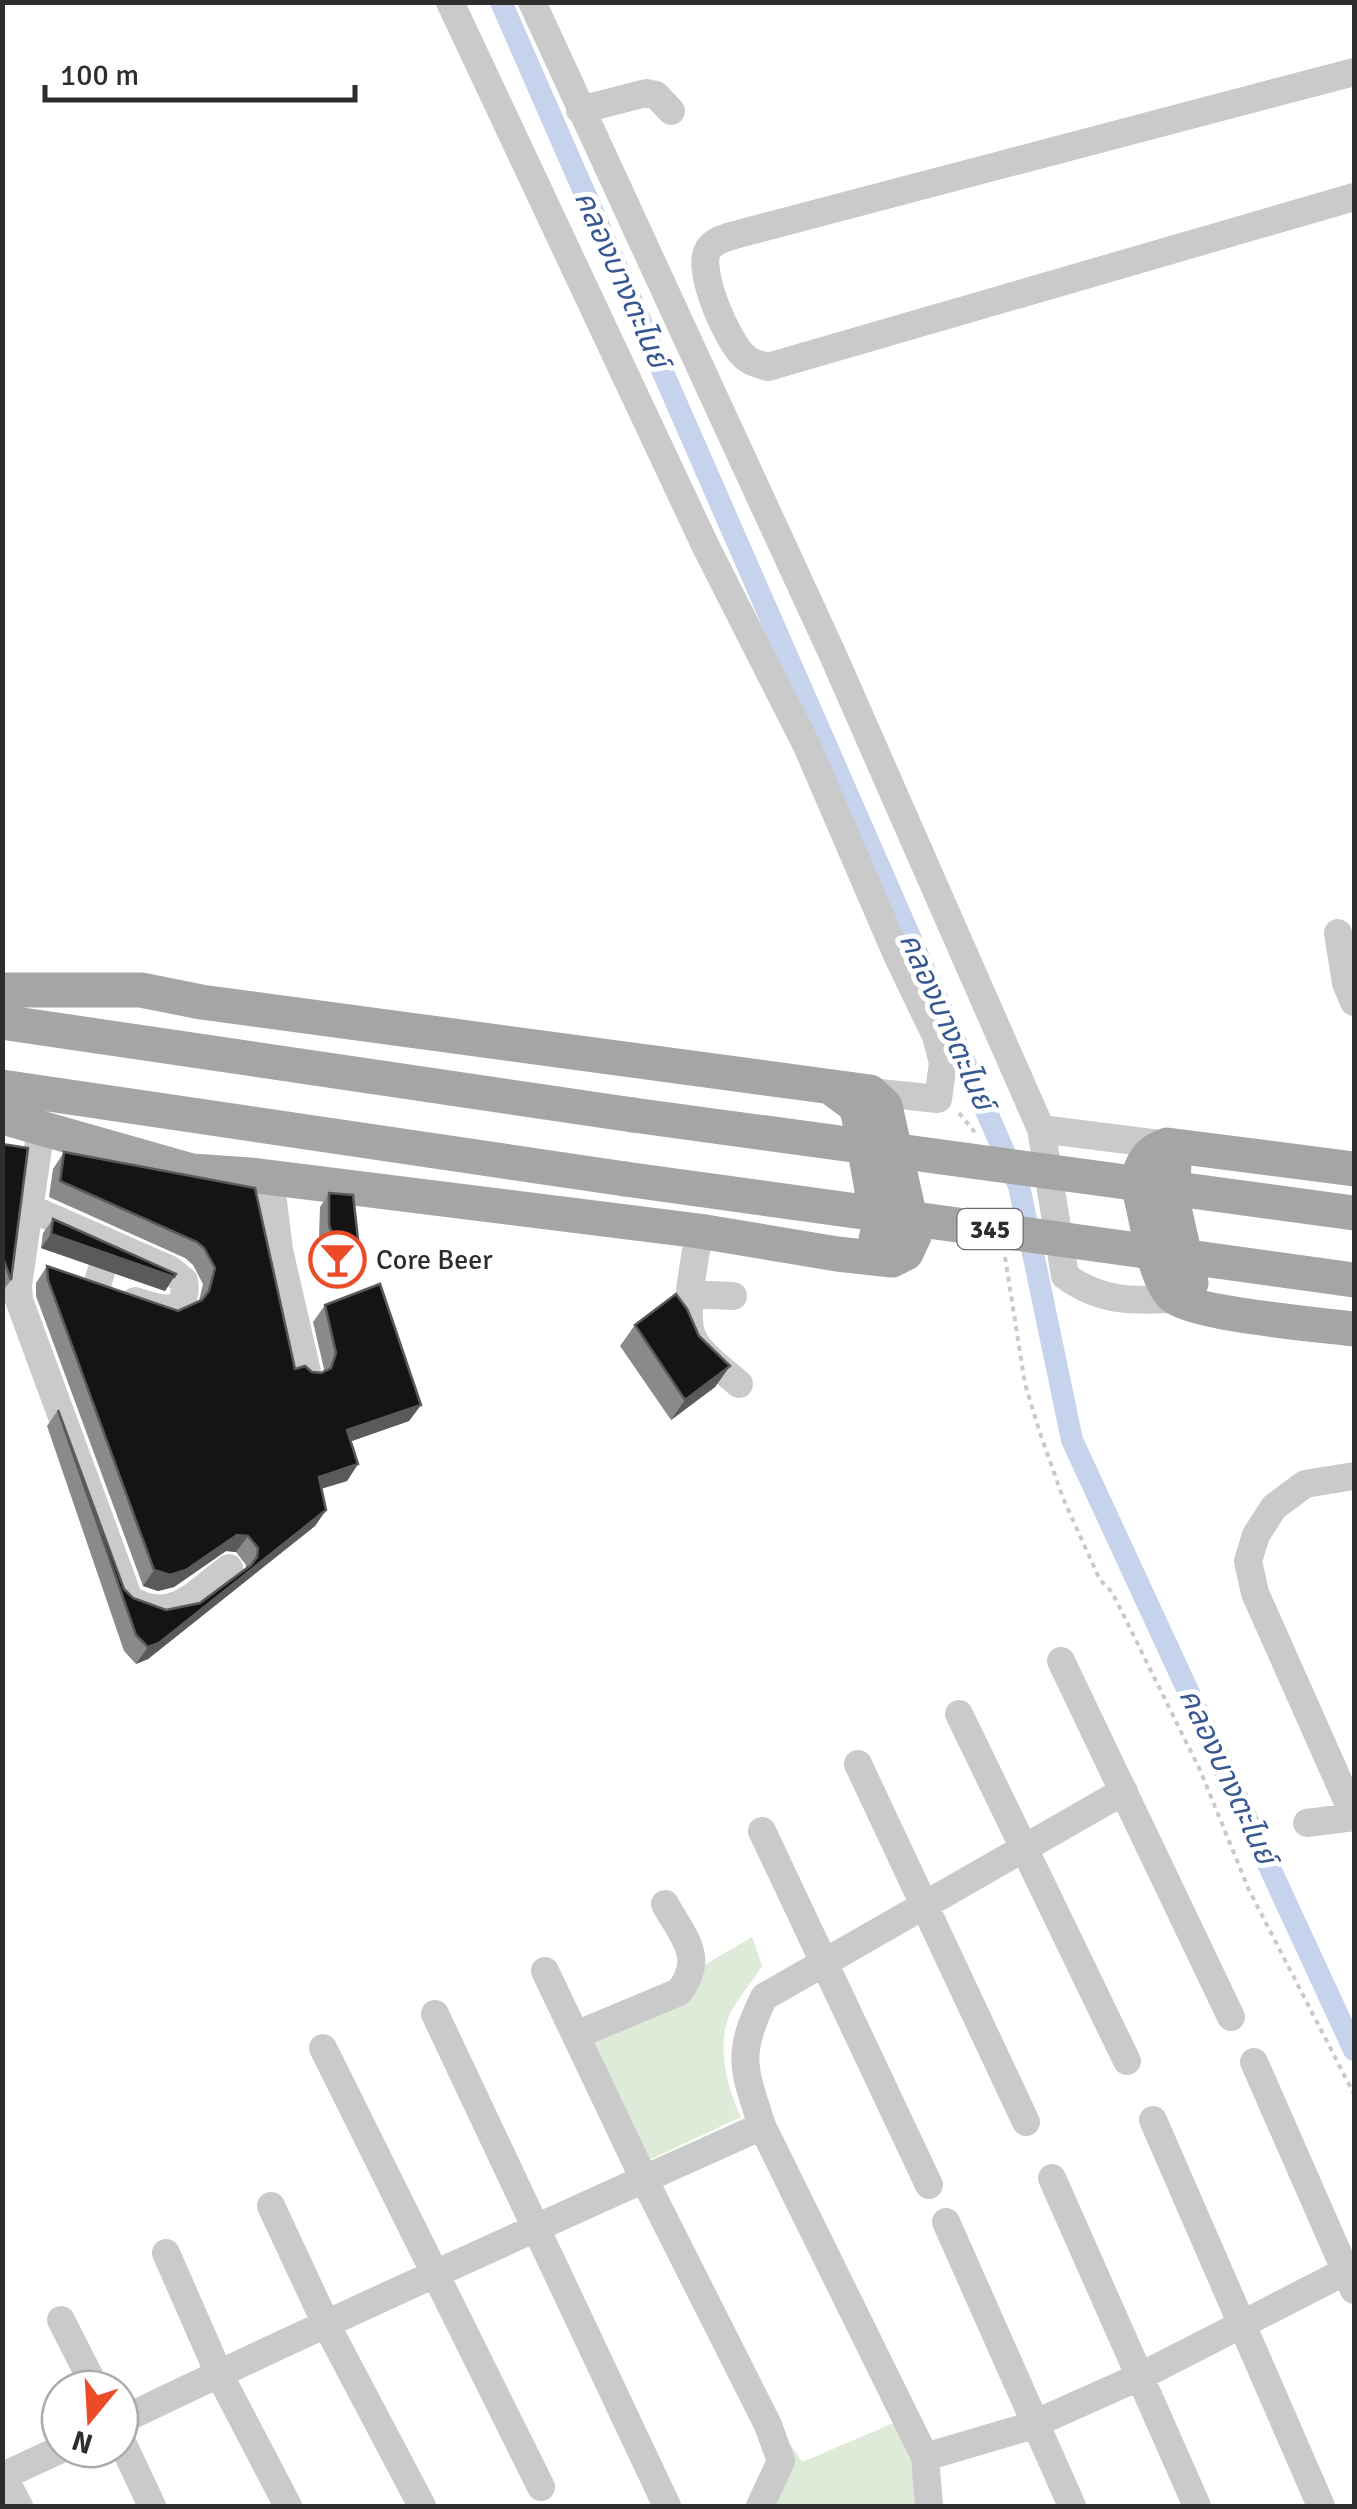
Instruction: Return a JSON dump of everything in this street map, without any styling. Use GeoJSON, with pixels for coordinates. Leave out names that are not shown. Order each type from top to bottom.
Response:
{"type":"FeatureCollection","features":[{"type":"Feature","properties":{"kind":"main road"},"geometry":{"type":"LineString","coordinates":[[2,990],[141,990],[202,1002],[870,1092],[885,1106],[914,1236],[906,1253],[892,1260],[699,1230],[192,1171],[2,1118]]}},
{"type":"Feature","properties":{"kind":"main road"},"geometry":{"type":"LineString","coordinates":[[196,1050],[158,1036],[146,1020],[157,1003],[202,1002]]}},
{"type":"Feature","properties":{"kind":"main road","name":"345"},"geometry":{"type":"LineString","coordinates":[[2,1022],[633,1115],[1354,1212]]}},
{"type":"Feature","properties":{"kind":"main road"},"geometry":{"type":"LineString","coordinates":[[830,1086],[858,1112],[879,1229],[877,1238],[869,1244],[837,1254]]}},
{"type":"Feature","properties":{"kind":"main road","name":"345"},"geometry":{"type":"LineString","coordinates":[[2,1087],[625,1179],[1354,1280]]}},
{"type":"Feature","properties":{"kind":"main road"},"geometry":{"type":"LineString","coordinates":[[252,1124],[217,1126],[205,1137],[203,1147],[206,1160],[212,1165],[260,1176]]}},
{"type":"Feature","properties":{"kind":"main road"},"geometry":{"type":"LineString","coordinates":[[1354,1169],[1166,1145],[1145,1158],[1140,1193],[1163,1282],[1174,1298],[1209,1308],[1354,1329]]}},
{"type":"Feature","properties":{"kind":"main road"},"geometry":{"type":"LineString","coordinates":[[1209,1308],[1192,1285],[1172,1199],[1173,1164],[1180,1155],[1210,1150]]}},
{"type":"Feature","properties":{"kind":"street"},"geometry":{"type":"LineString","coordinates":[[450,2],[698,531],[807,746],[936,1036],[943,1063],[938,1099],[870,1092]]}},
{"type":"Feature","properties":{"kind":"street"},"geometry":{"type":"LineString","coordinates":[[532,2],[832,654],[1041,1129],[1065,1276],[1085,1290],[1116,1299],[1174,1298]]}},
{"type":"Feature","properties":{"kind":"street"},"geometry":{"type":"LineString","coordinates":[[1354,72],[742,233],[714,242],[705,254],[704,272],[732,342],[748,360],[768,367],[782,366],[1354,197]]}},
{"type":"Feature","properties":{"kind":"street"},"geometry":{"type":"LineString","coordinates":[[580,110],[646,93],[656,96],[671,111]]}},
{"type":"Feature","properties":{"kind":"street"},"geometry":{"type":"LineString","coordinates":[[1338,933],[1346,984],[1354,1002]]}},
{"type":"Feature","properties":{"kind":"street"},"geometry":{"type":"LineString","coordinates":[[41,1128],[30,1208],[31,1263],[19,1300],[129,1599],[160,1611],[177,1606],[228,1568]]}},
{"type":"Feature","properties":{"kind":"street"},"geometry":{"type":"LineString","coordinates":[[1041,1129],[1166,1145]]}},
{"type":"Feature","properties":{"kind":"street"},"geometry":{"type":"LineString","coordinates":[[260,1176],[307,1372]]}},
{"type":"Feature","properties":{"kind":"street"},"geometry":{"type":"LineString","coordinates":[[30,1208],[110,1243],[178,1274],[186,1286],[176,1308],[166,1310],[87,1284],[110,1243]]}},
{"type":"Feature","properties":{"kind":"street"},"geometry":{"type":"LineString","coordinates":[[699,1230],[688,1326],[694,1340],[739,1384]]}},
{"type":"Feature","properties":{"kind":"street"},"geometry":{"type":"LineString","coordinates":[[692,1294],[733,1296]]}},
{"type":"Feature","properties":{"kind":"street"},"geometry":{"type":"LineString","coordinates":[[1306,1823],[1354,1816],[1255,1593],[1248,1560],[1256,1534],[1274,1507],[1305,1484],[1354,1476]]}},
{"type":"Feature","properties":{"kind":"street"},"geometry":{"type":"LineString","coordinates":[[1061,1660],[1231,2016]]}},
{"type":"Feature","properties":{"kind":"street"},"geometry":{"type":"LineString","coordinates":[[959,1714],[1127,2062]]}},
{"type":"Feature","properties":{"kind":"street"},"geometry":{"type":"LineString","coordinates":[[858,1764],[1026,2122]]}},
{"type":"Feature","properties":{"kind":"street"},"geometry":{"type":"LineString","coordinates":[[929,2506],[925,2457],[762,2126],[743,2056],[750,2025],[764,1997],[1124,1791]]}},
{"type":"Feature","properties":{"kind":"street"},"geometry":{"type":"LineString","coordinates":[[762,1831],[929,2185]]}},
{"type":"Feature","properties":{"kind":"street"},"geometry":{"type":"LineString","coordinates":[[576,2035],[680,1992],[694,1968],[693,1957],[665,1904]]}},
{"type":"Feature","properties":{"kind":"street"},"geometry":{"type":"LineString","coordinates":[[546,1971],[644,2179],[768,2425],[782,2461],[760,2506]]}},
{"type":"Feature","properties":{"kind":"street"},"geometry":{"type":"LineString","coordinates":[[435,2014],[667,2506]]}},
{"type":"Feature","properties":{"kind":"street"},"geometry":{"type":"LineString","coordinates":[[323,2048],[540,2487]]}},
{"type":"Feature","properties":{"kind":"street"},"geometry":{"type":"LineString","coordinates":[[925,2457],[1034,2423],[1139,2377],[1240,2325],[1350,2280],[1254,2062]]}},
{"type":"Feature","properties":{"kind":"street"},"geometry":{"type":"LineString","coordinates":[[1154,2120],[1320,2506]]}},
{"type":"Feature","properties":{"kind":"street"},"geometry":{"type":"LineString","coordinates":[[140,2412],[436,2272],[762,2126]]}},
{"type":"Feature","properties":{"kind":"street"},"geometry":{"type":"LineString","coordinates":[[1052,2178],[1196,2506]]}},
{"type":"Feature","properties":{"kind":"street"},"geometry":{"type":"LineString","coordinates":[[271,2206],[327,2326],[422,2506]]}},
{"type":"Feature","properties":{"kind":"street"},"geometry":{"type":"LineString","coordinates":[[946,2222],[1072,2506]]}},
{"type":"Feature","properties":{"kind":"street"},"geometry":{"type":"LineString","coordinates":[[166,2253],[219,2374],[288,2506]]}},
{"type":"Feature","properties":{"kind":"street"},"geometry":{"type":"LineString","coordinates":[[61,2320],[86,2369]]}},
{"type":"Feature","properties":{"kind":"street"},"geometry":{"type":"LineString","coordinates":[[18,2506],[3,2475],[40,2458]]}},
{"type":"Feature","properties":{"kind":"street"},"geometry":{"type":"LineString","coordinates":[[135,2469],[152,2506]]}},
{"type":"Feature","properties":{"kind":"path"},"geometry":{"type":"LineString","coordinates":[[938,1099],[964,1116],[977,1132],[981,1147]]}},
{"type":"Feature","properties":{"kind":"path"},"geometry":{"type":"LineString","coordinates":[[1002,1242],[1025,1384],[1063,1498],[1100,1580],[1112,1592],[1200,1770],[1249,1890],[1354,2094]]}},
{"type":"Feature","properties":{"kind":"green space"},"geometry":{"type":"Polygon","coordinates":[[[752,1937],[762,1966],[738,2000],[724,2034],[728,2083],[741,2117],[643,2163],[585,2035],[752,1937]]]}},
{"type":"Feature","properties":{"kind":"green space"},"geometry":{"type":"Polygon","coordinates":[[[903,2419],[923,2506],[756,2506],[791,2445],[802,2462],[903,2419]]]}},
{"type":"Feature","properties":{"kind":"building"},"geometry":{"type":"Polygon","coordinates":[[[2,1144],[28,1148],[11,1280],[2,1255],[2,1144]]]}},
{"type":"Feature","properties":{"kind":"building"},"geometry":{"type":"Polygon","coordinates":[[[64,1152],[255,1188],[295,1369],[305,1366],[321,1373],[331,1368],[336,1353],[325,1305],[380,1284],[421,1405],[347,1430],[358,1464],[319,1477],[326,1510],[159,1643],[148,1647],[136,1635],[58,1410],[124,1589],[133,1598],[166,1610],[200,1603],[251,1565],[258,1548],[248,1536],[237,1535],[186,1570],[170,1575],[154,1570],[48,1280],[47,1266],[178,1311],[202,1300],[209,1291],[215,1268],[197,1242],[60,1181],[64,1152]]]}},
{"type":"Feature","properties":{"kind":"building"},"geometry":{"type":"Polygon","coordinates":[[[329,1193],[353,1195],[361,1266],[343,1268],[329,1225],[329,1193]]]}},
{"type":"Feature","properties":{"kind":"building"},"geometry":{"type":"Polygon","coordinates":[[[53,1219],[176,1274],[174,1277],[51,1234],[53,1219]]]}},
{"type":"Feature","properties":{"kind":"building"},"geometry":{"type":"Polygon","coordinates":[[[676,1294],[699,1336],[730,1366],[685,1400],[635,1325],[676,1294]]]}},
{"type":"Feature","properties":{"kind":"waterway","name":"คลองบางตะไนย์"},"geometry":{"type":"LineString","coordinates":[[501,2],[1019,1186],[1072,1440],[1354,2050]]}},
{"type":"Feature","properties":{"kind":"place","name":"Core Beer"},"geometry":{"type":"Point","coordinates":[337,1259]}}]}
